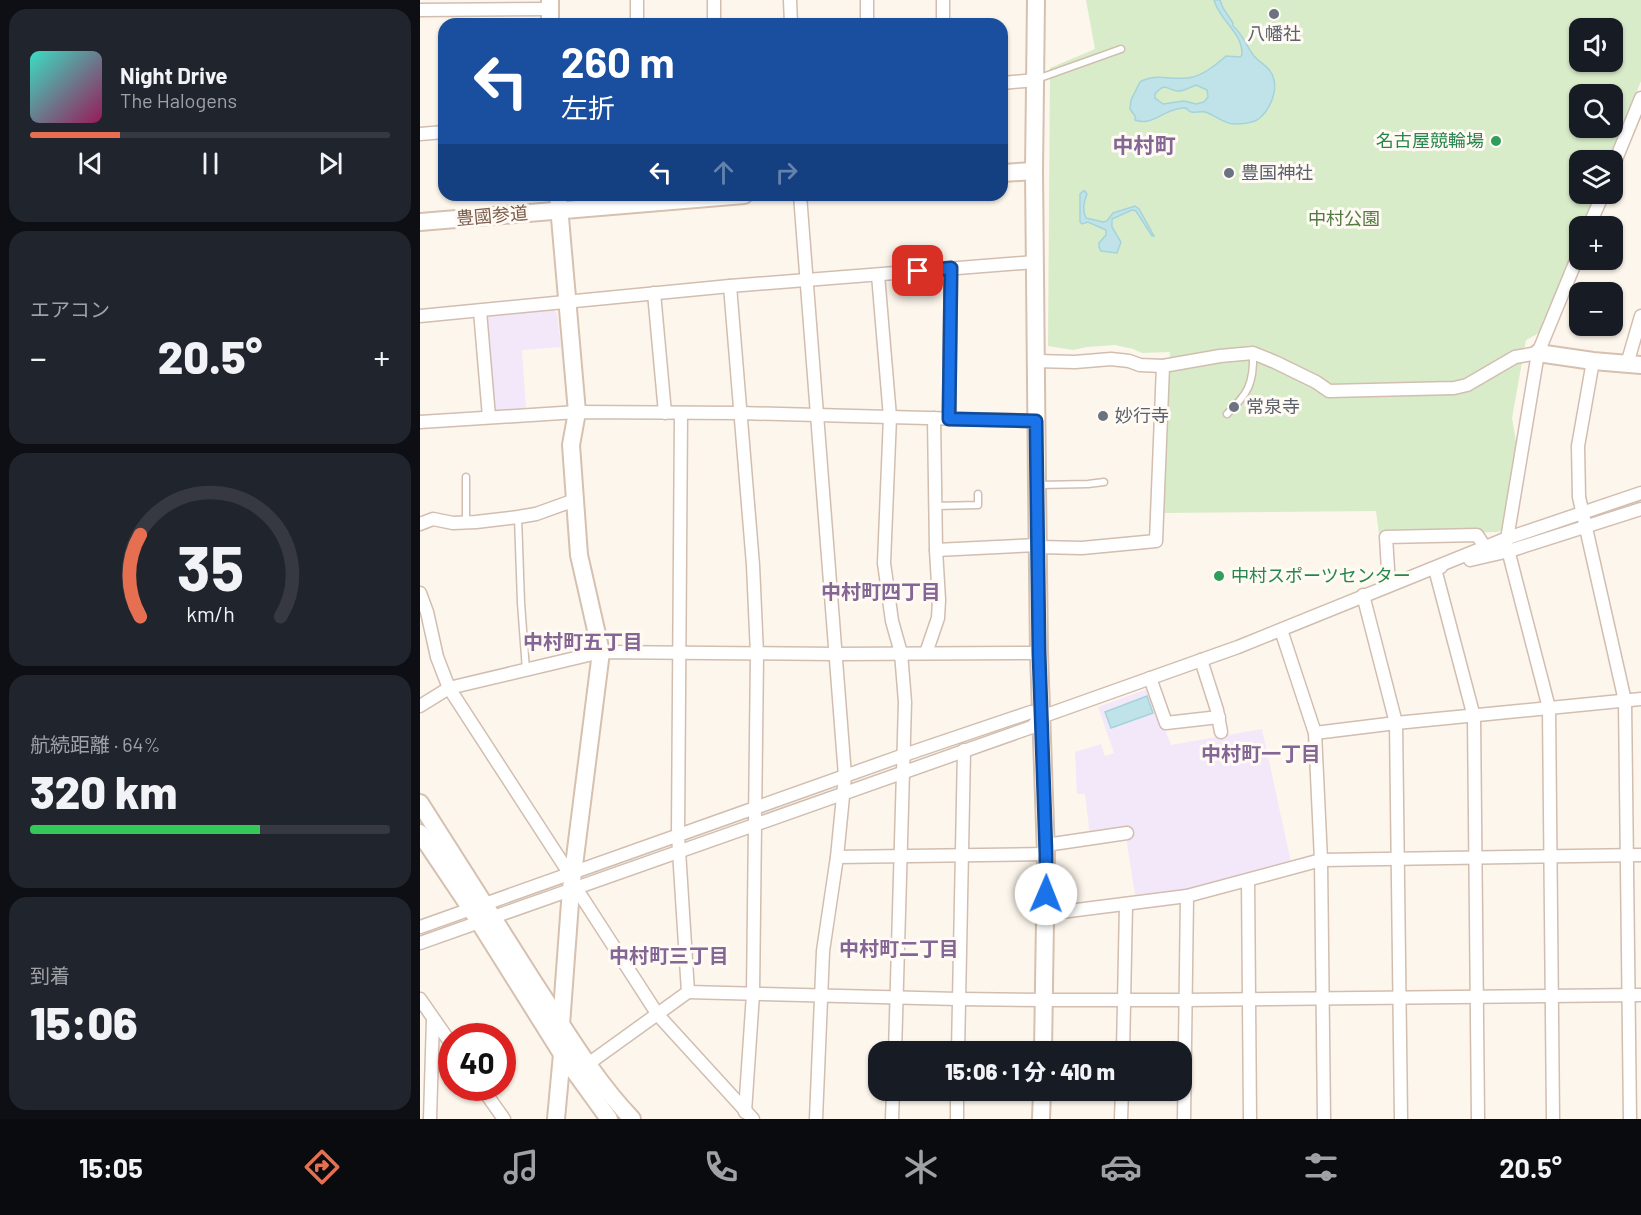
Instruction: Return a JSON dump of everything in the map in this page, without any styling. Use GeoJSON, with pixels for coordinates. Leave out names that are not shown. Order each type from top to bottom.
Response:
{"type":"FeatureCollection","features":[{"type":"Feature","properties":{"kind":"street"},"geometry":{"type":"LineString","coordinates":[[637,0],[638,18]]}},
{"type":"Feature","properties":{"kind":"street"},"geometry":{"type":"LineString","coordinates":[[714,0],[714,18]]}},
{"type":"Feature","properties":{"kind":"street"},"geometry":{"type":"LineString","coordinates":[[790,0],[791,18]]}},
{"type":"Feature","properties":{"kind":"street"},"geometry":{"type":"LineString","coordinates":[[867,0],[867,18]]}},
{"type":"Feature","properties":{"kind":"street"},"geometry":{"type":"LineString","coordinates":[[943,0],[943,18]]}},
{"type":"Feature","properties":{"kind":"street"},"geometry":{"type":"LineString","coordinates":[[1036,0],[1034,171],[1036,421],[1039,653],[1046,850],[1043,1041]]}},
{"type":"Feature","properties":{"kind":"street"},"geometry":{"type":"LineString","coordinates":[[420,10],[463,5],[550,11]]}},
{"type":"Feature","properties":{"kind":"street"},"geometry":{"type":"LineString","coordinates":[[1008,82],[1036,80]]}},
{"type":"Feature","properties":{"kind":"street"},"geometry":{"type":"LineString","coordinates":[[1622,150],[1637,120],[1641,98]]}},
{"type":"Feature","properties":{"kind":"street"},"geometry":{"type":"LineString","coordinates":[[420,134],[438,132]]}},
{"type":"Feature","properties":{"kind":"street"},"geometry":{"type":"LineString","coordinates":[[1008,173],[1034,171]]}},
{"type":"Feature","properties":{"kind":"street","name":"豊國参道"},"geometry":{"type":"LineString","coordinates":[[420,222],[559,203],[605,201]]}},
{"type":"Feature","properties":{"kind":"street"},"geometry":{"type":"LineString","coordinates":[[800,201],[845,776],[837,857],[823,951],[816,1119]]}},
{"type":"Feature","properties":{"kind":"street"},"geometry":{"type":"LineString","coordinates":[[556,1119],[573,880],[601,652],[579,555],[571,445],[577,412],[559,203]]}},
{"type":"Feature","properties":{"kind":"street"},"geometry":{"type":"LineString","coordinates":[[420,316],[730,286],[1035,262]]}},
{"type":"Feature","properties":{"kind":"street"},"geometry":{"type":"LineString","coordinates":[[949,419],[951,268]]}},
{"type":"Feature","properties":{"kind":"street"},"geometry":{"type":"LineString","coordinates":[[1553,1119],[1549,708],[1507,543],[1538,353],[1572,270]]}},
{"type":"Feature","properties":{"kind":"street"},"geometry":{"type":"LineString","coordinates":[[878,275],[890,417],[884,563],[892,621],[901,653],[905,702],[895,1041]]}},
{"type":"Feature","properties":{"kind":"street"},"geometry":{"type":"LineString","coordinates":[[730,286],[758,654],[749,1115]]}},
{"type":"Feature","properties":{"kind":"street"},"geometry":{"type":"LineString","coordinates":[[654,293],[665,412]]}},
{"type":"Feature","properties":{"kind":"street"},"geometry":{"type":"LineString","coordinates":[[480,311],[489,417]]}},
{"type":"Feature","properties":{"kind":"street"},"geometry":{"type":"LineString","coordinates":[[1036,361],[1074,362],[1111,359],[1129,361],[1140,366],[1163,366],[1253,353],[1316,382],[1329,391],[1454,388],[1467,385],[1515,357],[1538,353],[1634,365],[1641,316]]}},
{"type":"Feature","properties":{"kind":"street"},"geometry":{"type":"LineString","coordinates":[[1593,361],[1578,446],[1579,497],[1625,701],[1626,855],[1635,995],[1630,1119]]}},
{"type":"Feature","properties":{"kind":"street"},"geometry":{"type":"LineString","coordinates":[[936,550],[1038,546],[1082,548],[1156,541],[1163,366]]}},
{"type":"Feature","properties":{"kind":"street"},"geometry":{"type":"LineString","coordinates":[[420,422],[577,412],[740,413],[1036,421]]}},
{"type":"Feature","properties":{"kind":"street"},"geometry":{"type":"LineString","coordinates":[[681,413],[678,851],[688,992]]}},
{"type":"Feature","properties":{"kind":"street"},"geometry":{"type":"LineString","coordinates":[[926,653],[938,618],[939,600],[934,418]]}},
{"type":"Feature","properties":{"kind":"street"},"geometry":{"type":"LineString","coordinates":[[1434,568],[1507,543],[1582,512],[1641,493]]}},
{"type":"Feature","properties":{"kind":"street"},"geometry":{"type":"LineString","coordinates":[[420,524],[433,519],[453,523],[518,517],[536,514],[575,500]]}},
{"type":"Feature","properties":{"kind":"street"},"geometry":{"type":"LineString","coordinates":[[573,880],[678,851],[1032,727],[1041,717],[1281,630],[1485,547],[1585,526],[1641,509]]}},
{"type":"Feature","properties":{"kind":"street"},"geometry":{"type":"LineString","coordinates":[[1389,585],[1386,537],[1477,535],[1485,547]]}},
{"type":"Feature","properties":{"kind":"street"},"geometry":{"type":"LineString","coordinates":[[1434,568],[1474,717],[1478,1119]]}},
{"type":"Feature","properties":{"kind":"street"},"geometry":{"type":"LineString","coordinates":[[420,593],[427,612],[436,657],[449,688],[658,1014],[749,1115]]}},
{"type":"Feature","properties":{"kind":"street"},"geometry":{"type":"LineString","coordinates":[[1363,595],[1396,723],[1401,1119]]}},
{"type":"Feature","properties":{"kind":"street"},"geometry":{"type":"LineString","coordinates":[[1281,630],[1315,733],[1321,861],[1324,1119]]}},
{"type":"Feature","properties":{"kind":"street"},"geometry":{"type":"LineString","coordinates":[[420,706],[449,688],[601,652],[1039,653]]}},
{"type":"Feature","properties":{"kind":"street"},"geometry":{"type":"LineString","coordinates":[[1201,660],[1219,717],[1221,732]]}},
{"type":"Feature","properties":{"kind":"street"},"geometry":{"type":"LineString","coordinates":[[1150,678],[1166,723],[1219,717]]}},
{"type":"Feature","properties":{"kind":"street"},"geometry":{"type":"LineString","coordinates":[[1315,733],[1641,699]]}},
{"type":"Feature","properties":{"kind":"street"},"geometry":{"type":"LineString","coordinates":[[420,943],[481,913],[573,880],[678,835],[1031,712],[1041,717]]}},
{"type":"Feature","properties":{"kind":"street"},"geometry":{"type":"LineString","coordinates":[[958,1041],[964,750]]}},
{"type":"Feature","properties":{"kind":"street"},"geometry":{"type":"LineString","coordinates":[[420,803],[562,1054],[609,1119]]}},
{"type":"Feature","properties":{"kind":"street"},"geometry":{"type":"LineString","coordinates":[[420,833],[481,913],[588,1064],[632,1119]]}},
{"type":"Feature","properties":{"kind":"street"},"geometry":{"type":"LineString","coordinates":[[837,857],[962,855],[1046,850],[1126,833]]}},
{"type":"Feature","properties":{"kind":"street"},"geometry":{"type":"LineString","coordinates":[[1045,914],[1187,896],[1321,861],[1641,855]]}},
{"type":"Feature","properties":{"kind":"street"},"geometry":{"type":"LineString","coordinates":[[1248,880],[1250,1119]]}},
{"type":"Feature","properties":{"kind":"street"},"geometry":{"type":"LineString","coordinates":[[1184,1119],[1187,896]]}},
{"type":"Feature","properties":{"kind":"street"},"geometry":{"type":"LineString","coordinates":[[1123,1041],[1126,904]]}},
{"type":"Feature","properties":{"kind":"street"},"geometry":{"type":"LineString","coordinates":[[420,927],[481,913]]}},
{"type":"Feature","properties":{"kind":"street"},"geometry":{"type":"LineString","coordinates":[[588,1064],[688,992],[1044,1000],[1635,995]]}},
{"type":"Feature","properties":{"kind":"street"},"geometry":{"type":"LineString","coordinates":[[420,999],[438,1026]]}},
{"type":"Feature","properties":{"kind":"street"},"geometry":{"type":"LineString","coordinates":[[430,1119],[433,1019]]}},
{"type":"Feature","properties":{"kind":"street"},"geometry":{"type":"LineString","coordinates":[[491,1101],[504,1119]]}},
{"type":"Feature","properties":{"kind":"street"},"geometry":{"type":"LineString","coordinates":[[892,1119],[893,1101]]}},
{"type":"Feature","properties":{"kind":"street"},"geometry":{"type":"LineString","coordinates":[[957,1101],[957,1119]]}},
{"type":"Feature","properties":{"kind":"street"},"geometry":{"type":"LineString","coordinates":[[1041,1119],[1042,1101]]}},
{"type":"Feature","properties":{"kind":"street"},"geometry":{"type":"LineString","coordinates":[[1121,1119],[1122,1101]]}},
{"type":"Feature","properties":{"kind":"lane"},"geometry":{"type":"LineString","coordinates":[[1036,80],[1121,49]]}},
{"type":"Feature","properties":{"kind":"lane"},"geometry":{"type":"LineString","coordinates":[[1227,414],[1248,391],[1254,372],[1253,353]]}},
{"type":"Feature","properties":{"kind":"lane"},"geometry":{"type":"LineString","coordinates":[[466,477],[466,522]]}},
{"type":"Feature","properties":{"kind":"lane"},"geometry":{"type":"LineString","coordinates":[[1037,485],[1104,482]]}},
{"type":"Feature","properties":{"kind":"lane"},"geometry":{"type":"LineString","coordinates":[[935,506],[978,505],[978,494]]}},
{"type":"Feature","properties":{"kind":"lane"},"geometry":{"type":"LineString","coordinates":[[518,517],[526,670]]}},
{"type":"Feature","properties":{"kind":"shaded area"},"geometry":{"type":"Polygon","coordinates":[[[554,310],[557,314],[561,347],[522,350],[526,410],[498,411],[495,409],[486,319],[490,316],[554,310]]]}},
{"type":"Feature","properties":{"kind":"shaded area"},"geometry":{"type":"Polygon","coordinates":[[[1150,688],[1171,745],[1262,729],[1291,862],[1191,889],[1135,895],[1125,830],[1090,836],[1085,794],[1077,794],[1075,752],[1101,744],[1105,756],[1114,753],[1098,707],[1150,688]]]}},
{"type":"Feature","properties":{"kind":"green space","name":"中村公園"},"geometry":{"type":"Polygon","coordinates":[[[1086,0],[1641,0],[1641,81],[1623,125],[1623,84],[1569,84],[1569,138],[1618,138],[1613,150],[1569,150],[1569,204],[1592,204],[1587,216],[1569,216],[1569,261],[1541,332],[1526,340],[1512,418],[1517,447],[1503,530],[1497,532],[1379,534],[1376,511],[1163,513],[1162,459],[1170,352],[1142,353],[1115,345],[1073,350],[1048,346],[1050,68],[1095,49],[1086,0]]]}},
{"type":"Feature","properties":{"kind":"water"},"geometry":{"type":"Polygon","coordinates":[[[1214,0],[1220,0],[1233,26],[1251,52],[1273,76],[1275,85],[1273,96],[1265,112],[1257,120],[1240,124],[1230,124],[1205,112],[1191,112],[1187,108],[1177,109],[1147,121],[1135,120],[1130,109],[1131,100],[1140,82],[1159,77],[1197,76],[1226,56],[1240,57],[1242,55],[1239,40],[1214,0]],[[1196,85],[1179,91],[1163,87],[1155,94],[1155,98],[1163,104],[1184,101],[1196,104],[1204,102],[1208,97],[1207,90],[1196,85]]]}},
{"type":"Feature","properties":{"kind":"water"},"geometry":{"type":"Polygon","coordinates":[[[1083,191],[1087,194],[1084,206],[1086,218],[1103,222],[1107,221],[1113,213],[1135,206],[1154,236],[1136,211],[1132,210],[1112,219],[1112,227],[1121,242],[1117,253],[1101,251],[1099,243],[1106,235],[1106,230],[1088,222],[1082,224],[1080,222],[1080,194],[1083,191]]]}},
{"type":"Feature","properties":{"kind":"water"},"geometry":{"type":"Polygon","coordinates":[[[1147,696],[1153,713],[1111,728],[1105,712],[1147,696]]]}},
{"type":"Feature","properties":{"kind":"place","name":"八幡社"},"geometry":{"type":"Point","coordinates":[1274,14]}},
{"type":"Feature","properties":{"kind":"place","name":"名古屋競輪場"},"geometry":{"type":"Point","coordinates":[1496,141]}},
{"type":"Feature","properties":{"kind":"place","name":"豊国神社"},"geometry":{"type":"Point","coordinates":[1229,173]}},
{"type":"Feature","properties":{"kind":"place","name":"常泉寺"},"geometry":{"type":"Point","coordinates":[1234,407]}},
{"type":"Feature","properties":{"kind":"place","name":"妙行寺"},"geometry":{"type":"Point","coordinates":[1103,416]}},
{"type":"Feature","properties":{"kind":"place","name":"中村スポーツセンター"},"geometry":{"type":"Point","coordinates":[1219,576]}},
{"type":"Feature","properties":{"kind":"district","name":"中村町"},"geometry":{"type":"Point","coordinates":[1144,146]}},
{"type":"Feature","properties":{"kind":"district","name":"中村町四丁目"},"geometry":{"type":"Point","coordinates":[881,592]}},
{"type":"Feature","properties":{"kind":"district","name":"中村町五丁目"},"geometry":{"type":"Point","coordinates":[583,642]}},
{"type":"Feature","properties":{"kind":"district","name":"中村町一丁目"},"geometry":{"type":"Point","coordinates":[1261,754]}},
{"type":"Feature","properties":{"kind":"district","name":"中村町二丁目"},"geometry":{"type":"Point","coordinates":[899,949]}},
{"type":"Feature","properties":{"kind":"district","name":"中村町三丁目"},"geometry":{"type":"Point","coordinates":[669,956]}},
{"type":"Feature","properties":{"kind":"route"},"geometry":{"type":"LineString","coordinates":[[918,271],[951,268],[949,419],[1036,421],[1039,653],[1046,894]]}}]}
